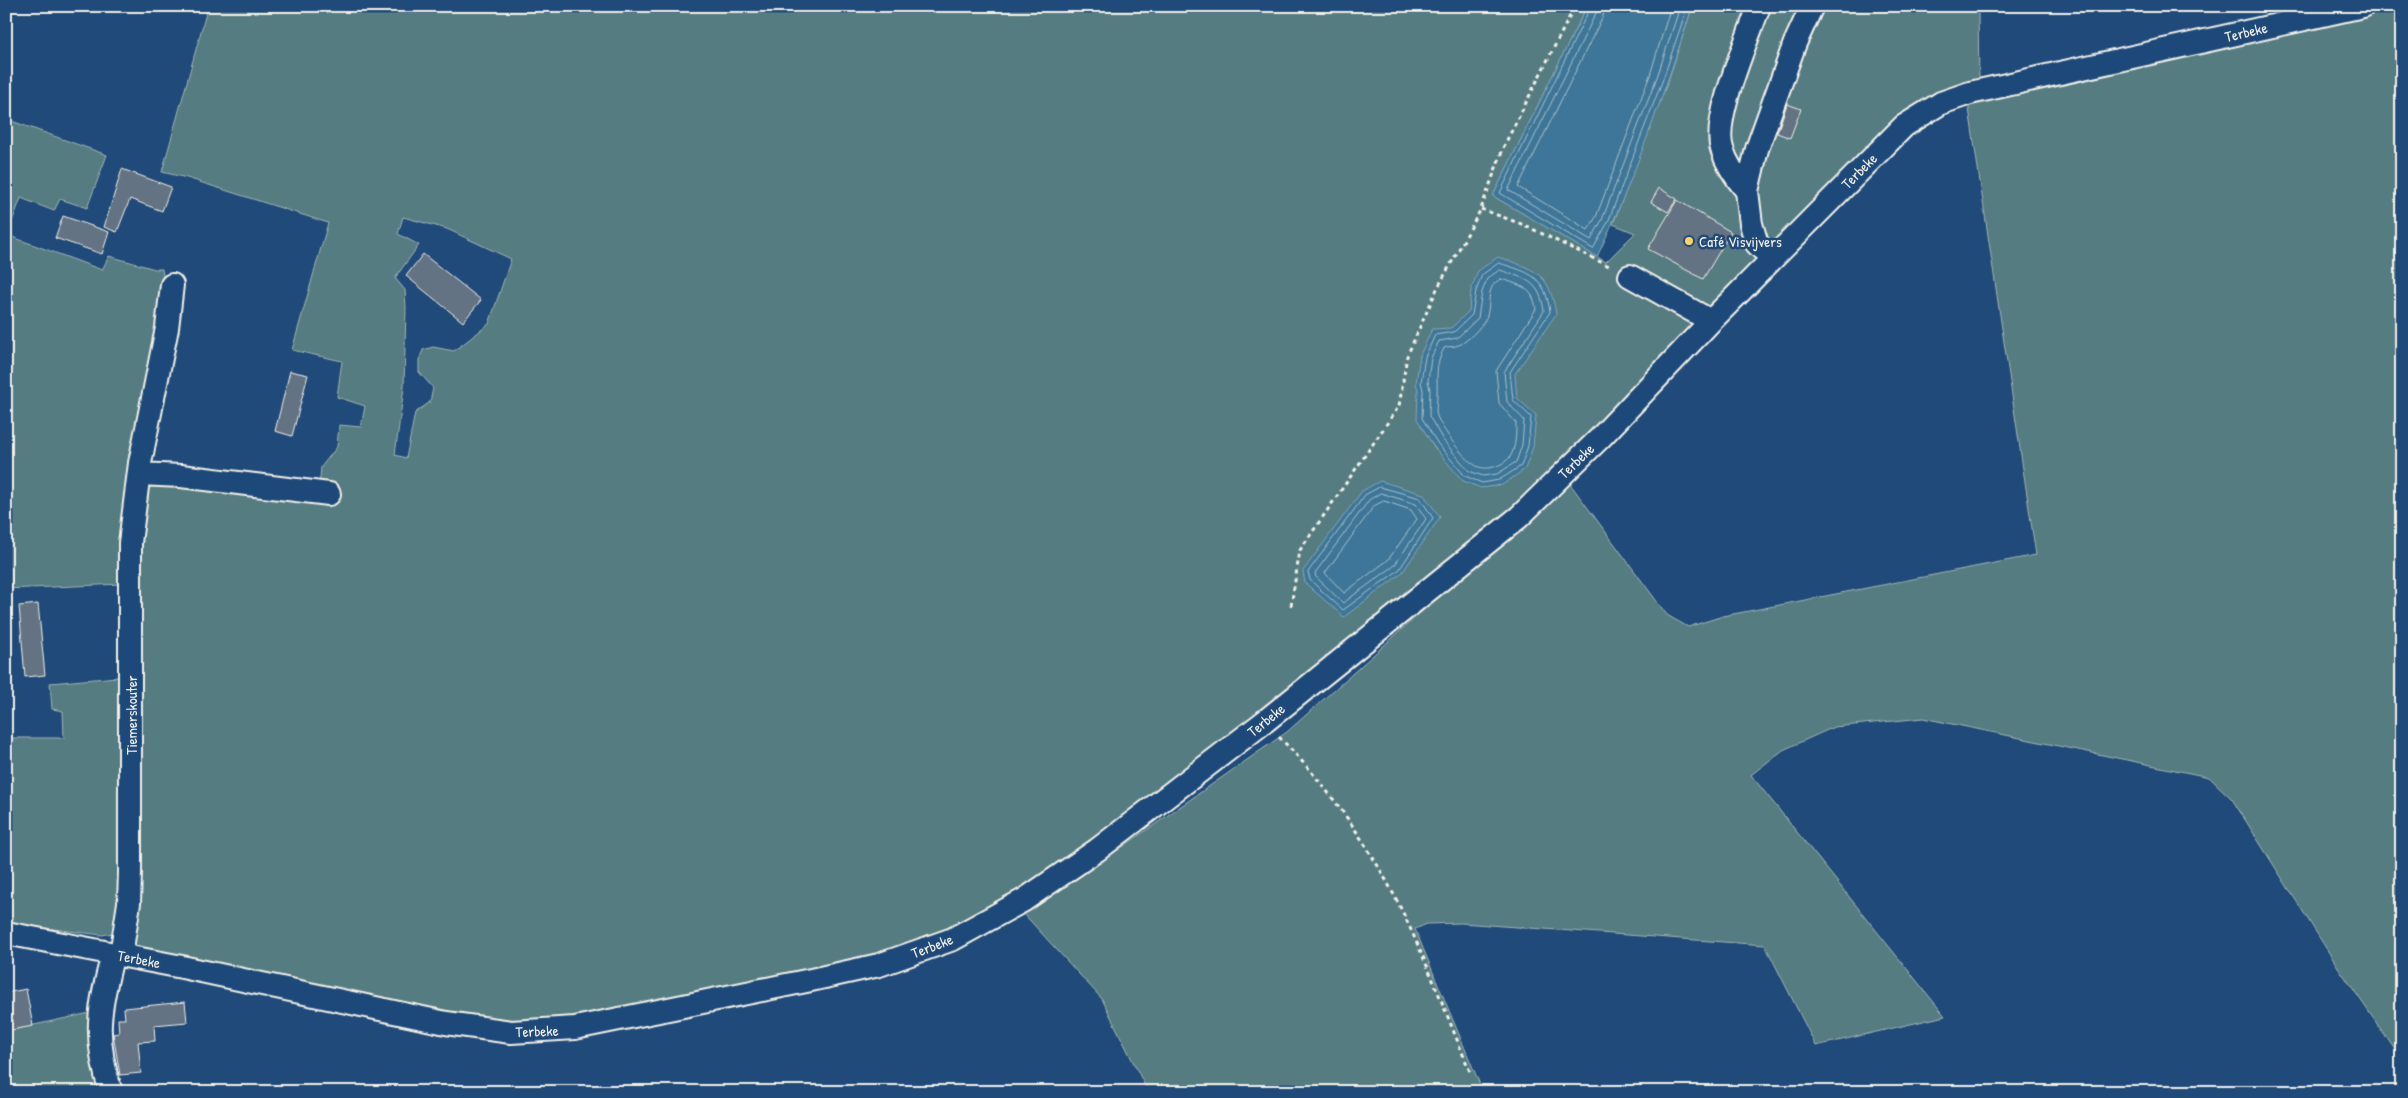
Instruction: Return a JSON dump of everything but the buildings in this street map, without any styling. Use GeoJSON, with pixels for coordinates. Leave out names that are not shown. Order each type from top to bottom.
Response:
{"type":"FeatureCollection","features":[{"type":"Feature","properties":{"kind":"street"},"geometry":{"type":"LineString","coordinates":[[1747,192],[1727,162],[1721,148],[1719,131],[1724,109],[1759,6]]}},
{"type":"Feature","properties":{"kind":"street"},"geometry":{"type":"LineString","coordinates":[[1772,258],[1757,244],[1751,224],[1747,192],[1757,149],[1795,42],[1812,6]]}},
{"type":"Feature","properties":{"kind":"street","name":"Terbeke"},"geometry":{"type":"LineString","coordinates":[[6,933],[446,1023],[511,1032],[557,1031],[630,1018],[864,968],[928,949],[953,939],[1024,900],[1097,850],[1264,722],[1519,517],[1600,438],[1772,258],[1904,126],[1952,98],[2363,6]]}},
{"type":"Feature","properties":{"kind":"street"},"geometry":{"type":"LineString","coordinates":[[1630,276],[1711,321]]}},
{"type":"Feature","properties":{"kind":"street","name":"Tiemerskouter"},"geometry":{"type":"LineString","coordinates":[[111,1092],[104,1070],[99,1041],[101,1002],[117,955],[129,904],[130,543],[139,474],[167,328],[172,285]]}},
{"type":"Feature","properties":{"kind":"street"},"geometry":{"type":"LineString","coordinates":[[139,474],[181,476],[329,494]]}},
{"type":"Feature","properties":{"kind":"path"},"geometry":{"type":"LineString","coordinates":[[1291,606],[1300,550],[1399,406],[1407,356],[1436,289],[1481,210],[1504,146],[1575,6]]}},
{"type":"Feature","properties":{"kind":"path"},"geometry":{"type":"LineString","coordinates":[[1481,210],[1524,225],[1630,276]]}},
{"type":"Feature","properties":{"kind":"path"},"geometry":{"type":"LineString","coordinates":[[1264,722],[1296,754],[1335,801],[1381,874],[1411,929],[1470,1074]]}},
{"type":"Feature","properties":{"kind":"green space"},"geometry":{"type":"Polygon","coordinates":[[[208,6],[1587,6],[1493,196],[1606,262],[1635,233],[1613,224],[1668,81],[1690,14],[1689,6],[2008,6],[2008,10],[1978,12],[1979,80],[1942,91],[1511,508],[1417,586],[1129,813],[1030,883],[974,918],[913,946],[829,969],[559,1023],[481,1022],[139,950],[134,945],[132,935],[139,509],[144,492],[152,483],[318,498],[321,467],[337,447],[339,425],[361,427],[365,406],[337,397],[342,361],[292,350],[328,223],[187,178],[162,172],[208,6]],[[403,217],[398,234],[419,245],[395,278],[405,290],[406,308],[404,387],[395,455],[406,458],[415,413],[430,402],[433,388],[419,372],[419,360],[423,350],[433,347],[454,351],[489,324],[511,259],[447,229],[403,217]]]}},
{"type":"Feature","properties":{"kind":"green space"},"geometry":{"type":"Polygon","coordinates":[[[2402,6],[2402,1060],[2338,967],[2232,799],[2209,777],[1923,718],[1834,727],[1783,750],[1751,775],[1945,1016],[1816,1046],[1765,945],[1461,923],[1427,924],[1415,929],[1483,1092],[1148,1092],[1102,999],[1022,912],[1108,857],[1287,732],[1568,481],[1667,615],[1688,627],[1723,616],[2036,555],[1968,102],[2248,43],[2402,6]]]}},
{"type":"Feature","properties":{"kind":"green space"},"geometry":{"type":"Polygon","coordinates":[[[6,119],[107,155],[87,208],[60,199],[54,211],[21,198],[7,235],[102,270],[109,256],[155,269],[162,269],[166,295],[122,584],[6,589],[6,119]]]}},
{"type":"Feature","properties":{"kind":"green space"},"geometry":{"type":"Polygon","coordinates":[[[117,677],[124,682],[119,917],[113,933],[102,935],[6,923],[6,738],[64,738],[63,711],[52,709],[50,683],[117,677]]]}},
{"type":"Feature","properties":{"kind":"green space"},"geometry":{"type":"Polygon","coordinates":[[[90,1013],[102,1092],[6,1092],[6,1031],[90,1013]]]}},
{"type":"Feature","properties":{"kind":"water"},"geometry":{"type":"Polygon","coordinates":[[[1587,6],[1689,6],[1690,14],[1647,137],[1611,228],[1597,257],[1493,196],[1587,6]]]}},
{"type":"Feature","properties":{"kind":"water"},"geometry":{"type":"Polygon","coordinates":[[[1498,257],[1522,265],[1538,274],[1549,289],[1556,314],[1515,374],[1517,398],[1536,415],[1533,447],[1525,469],[1502,485],[1481,488],[1463,481],[1434,447],[1417,419],[1418,390],[1416,383],[1420,355],[1432,329],[1451,328],[1469,311],[1471,290],[1478,271],[1498,257]]]}},
{"type":"Feature","properties":{"kind":"water"},"geometry":{"type":"Polygon","coordinates":[[[1380,481],[1423,494],[1440,517],[1402,573],[1344,617],[1305,583],[1303,571],[1362,491],[1380,481]]]}},
{"type":"Feature","properties":{"kind":"place","name":"Café Visvijvers"},"geometry":{"type":"Point","coordinates":[1689,241]}}]}
